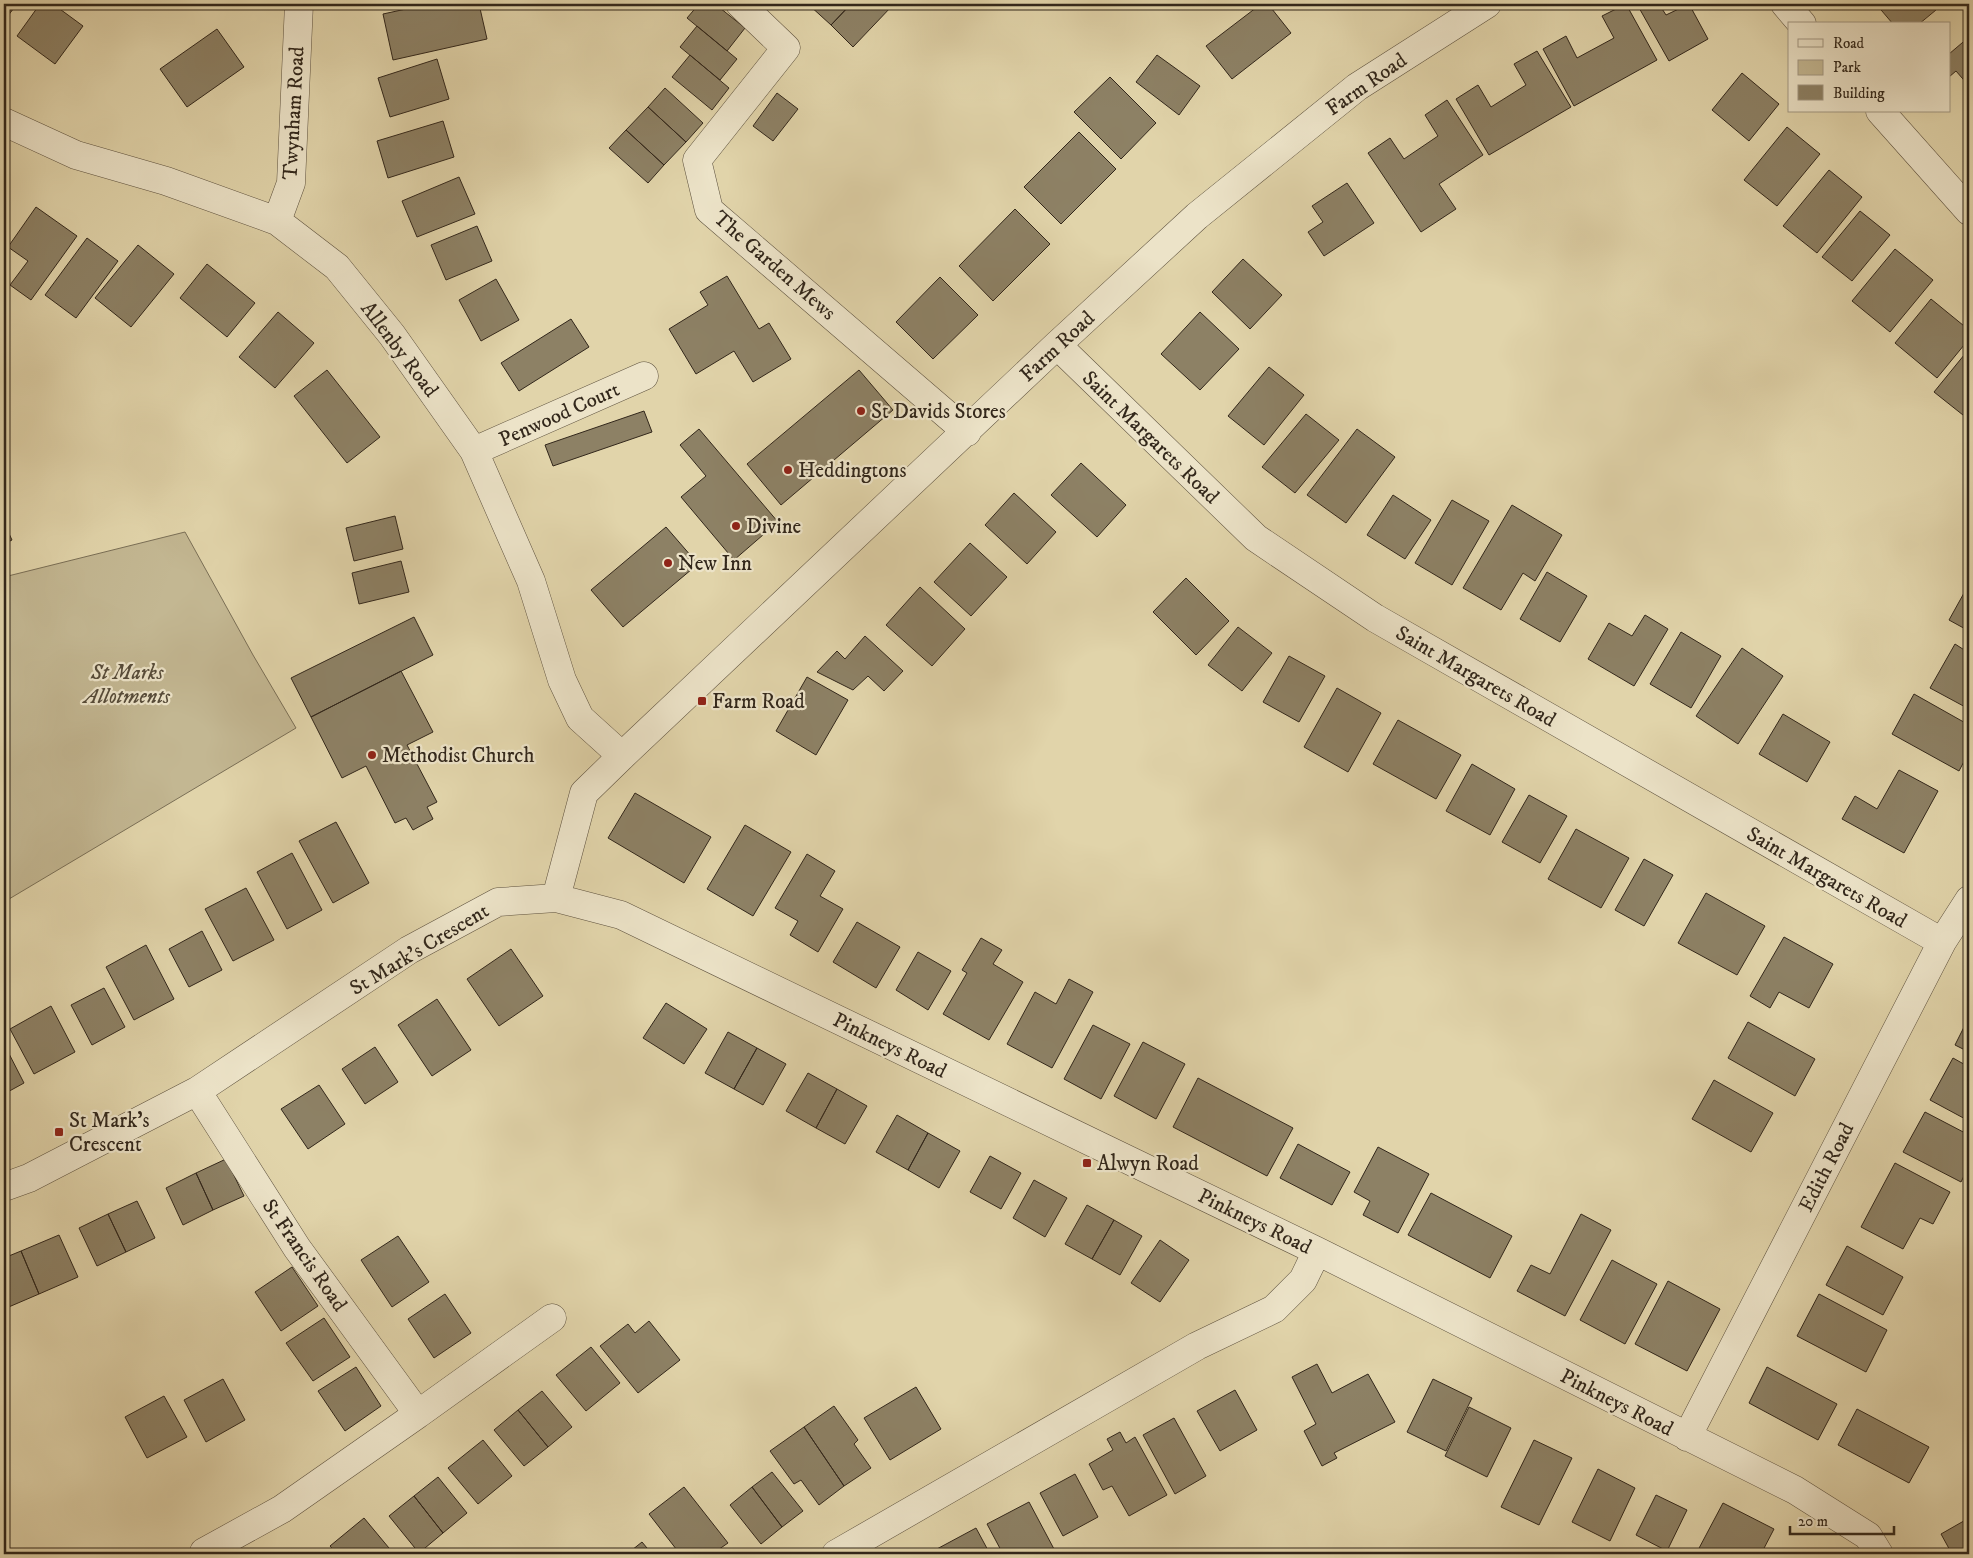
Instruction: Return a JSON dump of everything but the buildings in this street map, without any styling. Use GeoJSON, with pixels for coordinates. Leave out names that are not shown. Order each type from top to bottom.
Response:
{"type":"FeatureCollection","features":[{"type":"Feature","properties":{"kind":"street","name":"Twynham Road"},"geometry":{"type":"LineString","coordinates":[[278,221],[291,183],[299,4]]}},
{"type":"Feature","properties":{"kind":"street","name":"The Garden Mews"},"geometry":{"type":"LineString","coordinates":[[740,4],[786,48],[697,160],[709,210],[967,432]]}},
{"type":"Feature","properties":{"kind":"street","name":"Farm Road"},"geometry":{"type":"LineString","coordinates":[[556,898],[584,793],[622,756],[1057,345],[1197,216],[1358,87],[1486,4]]}},
{"type":"Feature","properties":{"kind":"street"},"geometry":{"type":"LineString","coordinates":[[1785,4],[1800,22]]}},
{"type":"Feature","properties":{"kind":"street"},"geometry":{"type":"LineString","coordinates":[[1881,112],[1969,211]]}},
{"type":"Feature","properties":{"kind":"street","name":"Allenby Road"},"geometry":{"type":"LineString","coordinates":[[4,122],[76,155],[166,181],[278,221],[337,267],[392,335],[474,451],[531,581],[562,680],[580,718],[622,756]]}},
{"type":"Feature","properties":{"kind":"street","name":"Saint Margarets Road"},"geometry":{"type":"LineString","coordinates":[[1057,345],[1256,538],[1272,549],[1375,618],[1942,942]]}},
{"type":"Feature","properties":{"kind":"street","name":"Penwood Court"},"geometry":{"type":"LineString","coordinates":[[474,451],[644,376]]}},
{"type":"Feature","properties":{"kind":"street","name":"St Mark's Crescent"},"geometry":{"type":"LineString","coordinates":[[4,1187],[29,1178],[197,1091],[408,950],[498,902],[556,898]]}},
{"type":"Feature","properties":{"kind":"street","name":"Pinkneys Road"},"geometry":{"type":"LineString","coordinates":[[556,898],[621,915],[1317,1251],[1795,1490],[1868,1536],[1879,1554]]}},
{"type":"Feature","properties":{"kind":"street","name":"Edith Road"},"geometry":{"type":"LineString","coordinates":[[1686,1437],[1942,942],[1969,900]]}},
{"type":"Feature","properties":{"kind":"street","name":"St Francis Road"},"geometry":{"type":"LineString","coordinates":[[197,1091],[297,1248],[418,1414]]}},
{"type":"Feature","properties":{"kind":"street"},"geometry":{"type":"LineString","coordinates":[[836,1554],[1197,1346],[1274,1309],[1303,1280],[1317,1251]]}},
{"type":"Feature","properties":{"kind":"street"},"geometry":{"type":"LineString","coordinates":[[204,1552],[282,1509],[552,1318]]}},
{"type":"Feature","properties":{"kind":"green space","name":"St Marks Allotments"},"geometry":{"type":"Polygon","coordinates":[[[185,532],[296,728],[4,902],[4,577],[185,532]]]}},
{"type":"Feature","properties":{"kind":"place","name":"St Davids Stores"},"geometry":{"type":"Point","coordinates":[861,411]}},
{"type":"Feature","properties":{"kind":"place","name":"Heddingtons"},"geometry":{"type":"Point","coordinates":[788,470]}},
{"type":"Feature","properties":{"kind":"place","name":"Divine"},"geometry":{"type":"Point","coordinates":[736,526]}},
{"type":"Feature","properties":{"kind":"place","name":"New Inn"},"geometry":{"type":"Point","coordinates":[668,563]}},
{"type":"Feature","properties":{"kind":"place","name":"Farm Road"},"geometry":{"type":"Point","coordinates":[702,701]}},
{"type":"Feature","properties":{"kind":"place","name":"Methodist Church"},"geometry":{"type":"Point","coordinates":[372,755]}},
{"type":"Feature","properties":{"kind":"place","name":"St Mark's Crescent"},"geometry":{"type":"Point","coordinates":[59,1132]}},
{"type":"Feature","properties":{"kind":"place","name":"Alwyn Road"},"geometry":{"type":"Point","coordinates":[1087,1163]}}]}
